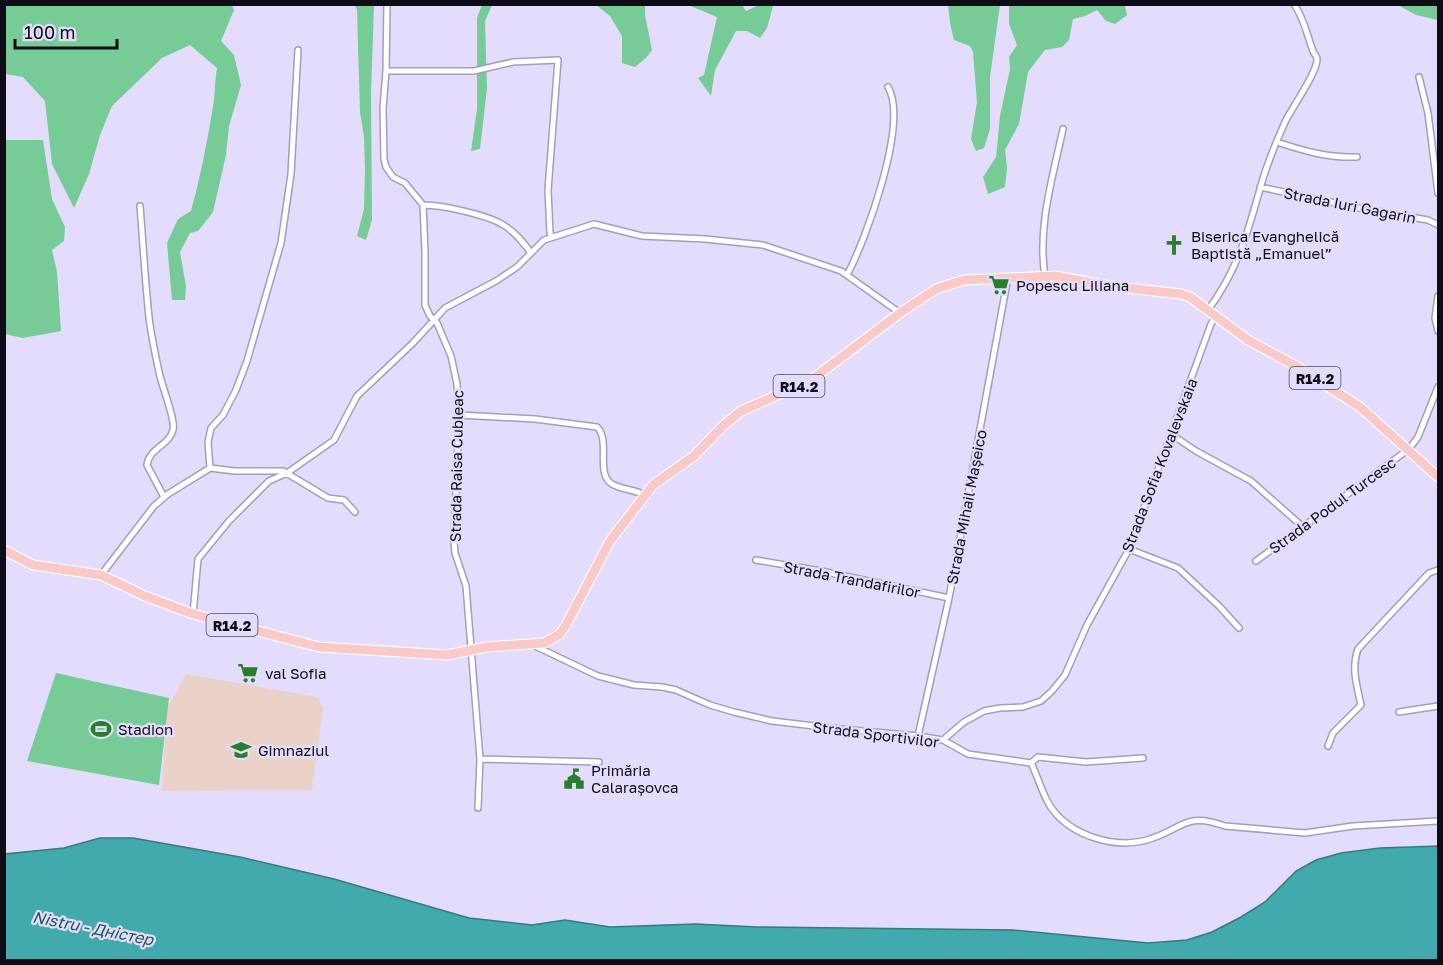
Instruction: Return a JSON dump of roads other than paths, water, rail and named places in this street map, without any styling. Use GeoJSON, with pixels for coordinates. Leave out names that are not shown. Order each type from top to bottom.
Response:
{"type":"FeatureCollection","features":[{"type":"Feature","properties":{"kind":"main road","name":"R14.2"},"geometry":{"type":"LineString","coordinates":[[4,550],[33,565],[101,575],[145,596],[193,614],[320,647],[436,655],[487,647],[544,643],[560,634],[610,541],[644,495],[661,478],[694,456],[741,411],[810,381],[900,312],[936,289],[964,279],[1055,276],[1190,297],[1248,340],[1350,399],[1437,475]]}},
{"type":"Feature","properties":{"kind":"street"},"geometry":{"type":"LineString","coordinates":[[387,4],[383,108],[386,167],[398,181],[405,183],[423,205],[450,209],[503,224],[519,236],[531,253]]}},
{"type":"Feature","properties":{"kind":"street","name":"Strada Sofia Kovalevskaia"},"geometry":{"type":"LineString","coordinates":[[944,740],[974,716],[1000,708],[1031,705],[1052,691],[1065,675],[1087,625],[1129,549],[1172,435],[1211,324],[1212,313],[1249,232],[1260,187],[1277,142],[1287,118],[1314,70],[1317,59],[1303,20],[1294,4]]}},
{"type":"Feature","properties":{"kind":"street"},"geometry":{"type":"LineString","coordinates":[[210,468],[208,442],[211,428],[223,414],[236,390],[247,361],[281,243],[291,174],[298,50]]}},
{"type":"Feature","properties":{"kind":"street"},"geometry":{"type":"LineString","coordinates":[[386,71],[474,71],[513,62],[558,60],[548,190],[552,237]]}},
{"type":"Feature","properties":{"kind":"street"},"geometry":{"type":"LineString","coordinates":[[1419,77],[1428,112],[1438,193]]}},
{"type":"Feature","properties":{"kind":"street"},"geometry":{"type":"LineString","coordinates":[[847,275],[858,254],[888,164],[893,107],[888,87]]}},
{"type":"Feature","properties":{"kind":"street"},"geometry":{"type":"LineString","coordinates":[[1045,276],[1042,260],[1043,239],[1048,200],[1063,129]]}},
{"type":"Feature","properties":{"kind":"street"},"geometry":{"type":"LineString","coordinates":[[1277,142],[1316,154],[1356,156]]}},
{"type":"Feature","properties":{"kind":"street","name":"Strada Iuri Gagarin"},"geometry":{"type":"LineString","coordinates":[[1260,187],[1428,220],[1438,225]]}},
{"type":"Feature","properties":{"kind":"street","name":"Strada Raisa Cubleac"},"geometry":{"type":"LineString","coordinates":[[423,205],[424,296],[428,311],[440,328],[453,364],[457,384],[459,415],[455,553],[466,585],[470,650],[476,693],[480,759],[478,807]]}},
{"type":"Feature","properties":{"kind":"street"},"geometry":{"type":"LineString","coordinates":[[140,206],[149,319],[161,387],[174,429],[162,446],[152,452],[147,465],[164,497]]}},
{"type":"Feature","properties":{"kind":"street"},"geometry":{"type":"LineString","coordinates":[[193,614],[201,554],[229,521],[268,481],[287,473],[334,440],[357,396],[413,343],[448,305],[517,267],[537,245],[552,237],[594,224],[642,237],[705,239],[763,245],[841,271],[900,312]]}},
{"type":"Feature","properties":{"kind":"street","name":"Strada Mihail Mașeico"},"geometry":{"type":"LineString","coordinates":[[918,736],[949,598],[1008,277]]}},
{"type":"Feature","properties":{"kind":"street"},"geometry":{"type":"LineString","coordinates":[[1438,296],[1435,318],[1438,331]]}},
{"type":"Feature","properties":{"kind":"street"},"geometry":{"type":"LineString","coordinates":[[1412,453],[1438,387]]}},
{"type":"Feature","properties":{"kind":"street"},"geometry":{"type":"LineString","coordinates":[[459,415],[535,419],[597,426],[603,436],[606,477],[610,484],[644,495]]}},
{"type":"Feature","properties":{"kind":"street"},"geometry":{"type":"LineString","coordinates":[[1172,435],[1251,481],[1303,527]]}},
{"type":"Feature","properties":{"kind":"street","name":"Strada Podul Turcesc"},"geometry":{"type":"LineString","coordinates":[[1256,561],[1412,453]]}},
{"type":"Feature","properties":{"kind":"street"},"geometry":{"type":"LineString","coordinates":[[101,575],[153,506],[210,468],[235,471],[283,471],[328,498],[344,500],[355,512]]}},
{"type":"Feature","properties":{"kind":"street"},"geometry":{"type":"LineString","coordinates":[[1129,549],[1178,568],[1239,628]]}},
{"type":"Feature","properties":{"kind":"street","name":"Strada Trandafirilor"},"geometry":{"type":"LineString","coordinates":[[756,560],[949,598]]}},
{"type":"Feature","properties":{"kind":"street"},"geometry":{"type":"LineString","coordinates":[[1328,746],[1333,733],[1361,705],[1354,673],[1354,660],[1358,649],[1429,573],[1438,570]]}},
{"type":"Feature","properties":{"kind":"street","name":"Strada Sportivilor"},"geometry":{"type":"LineString","coordinates":[[531,644],[541,651],[598,676],[634,685],[675,690],[710,705],[772,721],[944,740],[968,754],[1031,763],[1038,757],[1086,762],[1143,758]]}},
{"type":"Feature","properties":{"kind":"street"},"geometry":{"type":"LineString","coordinates":[[1399,712],[1438,706]]}},
{"type":"Feature","properties":{"kind":"street"},"geometry":{"type":"LineString","coordinates":[[480,759],[599,762]]}},
{"type":"Feature","properties":{"kind":"street"},"geometry":{"type":"LineString","coordinates":[[1031,763],[1046,799],[1059,817],[1095,838],[1113,842],[1150,839],[1191,820],[1225,826],[1305,833],[1353,826],[1438,821]]}},
{"type":"Feature","properties":{"kind":"water","name":"Nistru - Дністер"},"geometry":{"type":"Polygon","coordinates":[[[100,838],[133,838],[240,857],[334,879],[469,918],[532,925],[565,920],[610,927],[695,924],[757,927],[1013,930],[1148,943],[1187,940],[1212,932],[1265,902],[1296,871],[1316,860],[1341,853],[1380,848],[1438,846],[1438,960],[5,960],[5,854],[64,848],[100,838]]]}},
{"type":"Feature","properties":{"kind":"place","name":"Biserica Evanghelică Baptistă „Emanuel”"},"geometry":{"type":"Point","coordinates":[1174,245]}},
{"type":"Feature","properties":{"kind":"place","name":"Popescu Liliana"},"geometry":{"type":"Point","coordinates":[999,285]}},
{"type":"Feature","properties":{"kind":"place","name":"val Sofia"},"geometry":{"type":"Point","coordinates":[248,673]}},
{"type":"Feature","properties":{"kind":"place","name":"Stadion"},"geometry":{"type":"Point","coordinates":[101,729]}},
{"type":"Feature","properties":{"kind":"place","name":"Gimnaziul"},"geometry":{"type":"Point","coordinates":[241,750]}},
{"type":"Feature","properties":{"kind":"place","name":"Primăria Calarașovca"},"geometry":{"type":"Point","coordinates":[574,779]}}]}
